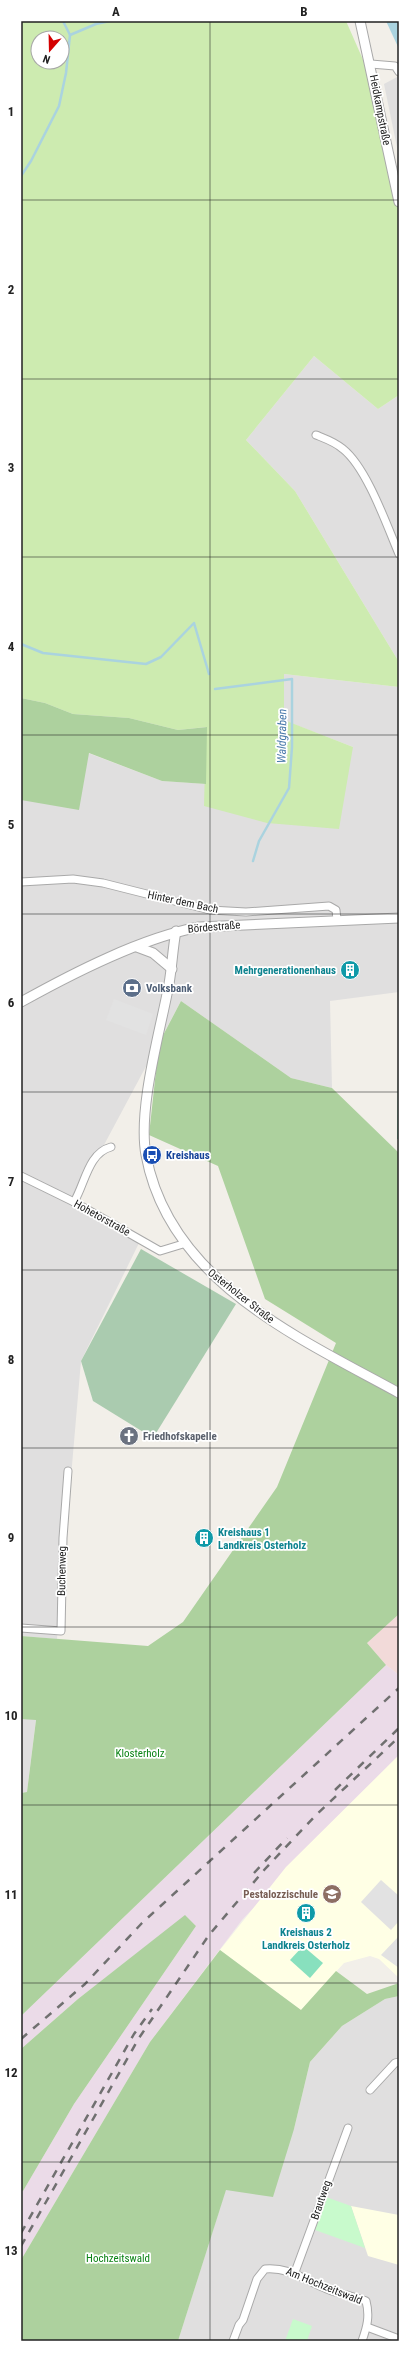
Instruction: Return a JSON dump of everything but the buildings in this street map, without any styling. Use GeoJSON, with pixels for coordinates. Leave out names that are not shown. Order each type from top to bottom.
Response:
{"type":"FeatureCollection","features":[{"type":"Feature","properties":{"kind":"street","name":"Heidkampstraße"},"geometry":{"type":"LineString","coordinates":[[360,21],[371,64],[399,202]]}},
{"type":"Feature","properties":{"kind":"street"},"geometry":{"type":"LineString","coordinates":[[371,64],[395,66],[399,72]]}},
{"type":"Feature","properties":{"kind":"street"},"geometry":{"type":"LineString","coordinates":[[316,435],[331,440],[352,459],[366,480],[399,554]]}},
{"type":"Feature","properties":{"kind":"street","name":"Hinter dem Bach"},"geometry":{"type":"LineString","coordinates":[[21,882],[73,879],[103,883],[210,910],[246,912],[329,906],[336,910],[337,920]]}},
{"type":"Feature","properties":{"kind":"street","name":"Bördestraße"},"geometry":{"type":"LineString","coordinates":[[21,1002],[109,958],[176,931],[199,927],[399,918]]}},
{"type":"Feature","properties":{"kind":"street","name":"Osterholzer Straße"},"geometry":{"type":"LineString","coordinates":[[176,931],[172,953],[172,969],[146,1101],[146,1156],[164,1209],[183,1244],[211,1274],[283,1330],[399,1393]]}},
{"type":"Feature","properties":{"kind":"street"},"geometry":{"type":"LineString","coordinates":[[137,947],[153,954],[172,969]]}},
{"type":"Feature","properties":{"kind":"street"},"geometry":{"type":"LineString","coordinates":[[74,1202],[83,1186],[85,1173],[103,1149],[111,1147]]}},
{"type":"Feature","properties":{"kind":"street","name":"Hohetorstraße"},"geometry":{"type":"LineString","coordinates":[[21,1176],[74,1202],[160,1251],[183,1244]]}},
{"type":"Feature","properties":{"kind":"street","name":"Buchenweg"},"geometry":{"type":"LineString","coordinates":[[21,1628],[61,1631],[63,1538],[68,1471]]}},
{"type":"Feature","properties":{"kind":"street"},"geometry":{"type":"LineString","coordinates":[[370,2090],[395,2063],[399,2062]]}},
{"type":"Feature","properties":{"kind":"street","name":"Brautweg"},"geometry":{"type":"LineString","coordinates":[[295,2272],[348,2128]]}},
{"type":"Feature","properties":{"kind":"street","name":"Am Hochzeitswald"},"geometry":{"type":"LineString","coordinates":[[233,2341],[238,2325],[243,2320],[257,2279],[265,2269],[278,2268],[295,2272],[326,2289],[366,2301],[369,2311],[368,2327],[362,2341]]}},
{"type":"Feature","properties":{"kind":"street"},"geometry":{"type":"LineString","coordinates":[[368,2327],[399,2339]]}},
{"type":"Feature","properties":{"kind":"shaded area"},"geometry":{"type":"Polygon","coordinates":[[[399,76],[399,157],[384,84],[399,76]]]}},
{"type":"Feature","properties":{"kind":"shaded area"},"geometry":{"type":"Polygon","coordinates":[[[314,356],[378,409],[399,395],[399,662],[295,491],[246,440],[314,356]]]}},
{"type":"Feature","properties":{"kind":"shaded area"},"geometry":{"type":"Polygon","coordinates":[[[284,674],[399,687],[399,992],[330,1001],[332,1088],[291,1078],[181,1001],[74,1201],[140,1241],[81,1361],[57,1639],[21,1636],[21,800],[88,753],[162,781],[206,784],[205,806],[353,747],[283,720],[284,674]]]}},
{"type":"Feature","properties":{"kind":"shaded area"},"geometry":{"type":"Polygon","coordinates":[[[114,999],[153,1014],[146,1035],[106,1020],[114,999]]]}},
{"type":"Feature","properties":{"kind":"shaded area"},"geometry":{"type":"Polygon","coordinates":[[[141,1249],[236,1304],[153,1438],[93,1401],[81,1361],[141,1249]]]}},
{"type":"Feature","properties":{"kind":"shaded area"},"geometry":{"type":"Polygon","coordinates":[[[399,1614],[399,1675],[386,1665],[367,1643],[399,1614]]]}},
{"type":"Feature","properties":{"kind":"shaded area"},"geometry":{"type":"Polygon","coordinates":[[[386,1665],[399,1675],[399,1755],[242,1920],[150,2042],[21,2260],[23,2191],[74,2104],[196,1926],[185,1916],[78,1999],[21,2049],[21,2016],[386,1665]]]}},
{"type":"Feature","properties":{"kind":"shaded area"},"geometry":{"type":"Polygon","coordinates":[[[21,1719],[36,1719],[27,1792],[21,1793],[21,1719]]]}},
{"type":"Feature","properties":{"kind":"shaded area","name":"Pestalozzischule"},"geometry":{"type":"Polygon","coordinates":[[[399,1755],[399,1978],[379,1959],[370,1956],[344,1963],[301,2010],[220,1950],[286,1867],[399,1755]]]}},
{"type":"Feature","properties":{"kind":"shaded area"},"geometry":{"type":"Polygon","coordinates":[[[381,1880],[399,1896],[399,1921],[391,1930],[361,1902],[381,1880]]]}},
{"type":"Feature","properties":{"kind":"shaded area"},"geometry":{"type":"Polygon","coordinates":[[[399,1936],[399,1968],[381,1955],[399,1936]]]}},
{"type":"Feature","properties":{"kind":"shaded area"},"geometry":{"type":"Polygon","coordinates":[[[399,1996],[399,2341],[178,2341],[226,2189],[294,2129],[310,2062],[342,2026],[385,1999],[399,1996]]]}},
{"type":"Feature","properties":{"kind":"shaded area"},"geometry":{"type":"Polygon","coordinates":[[[351,2206],[399,2215],[399,2265],[368,2256],[351,2206]]]}},
{"type":"Feature","properties":{"kind":"green space"},"geometry":{"type":"Polygon","coordinates":[[[21,21],[346,21],[368,71],[399,213],[399,395],[378,409],[314,356],[246,440],[295,491],[399,662],[399,687],[284,674],[284,720],[353,747],[339,829],[267,823],[204,806],[206,727],[178,730],[129,718],[73,714],[45,703],[21,698],[21,21]]]}},
{"type":"Feature","properties":{"kind":"green space"},"geometry":{"type":"Polygon","coordinates":[[[21,698],[45,703],[73,714],[129,718],[178,730],[207,727],[206,784],[162,781],[89,753],[79,810],[21,800],[21,698]]]}},
{"type":"Feature","properties":{"kind":"green space"},"geometry":{"type":"Polygon","coordinates":[[[399,997],[399,1139],[397,1139],[399,997]]]}},
{"type":"Feature","properties":{"kind":"green space","name":"Klosterholz"},"geometry":{"type":"Polygon","coordinates":[[[181,1001],[291,1078],[332,1088],[399,1153],[399,1614],[367,1643],[386,1665],[21,2016],[21,1793],[27,1792],[36,1720],[21,1719],[21,1636],[148,1646],[183,1622],[277,1487],[336,1343],[265,1299],[218,1166],[149,1135],[159,1043],[181,1001]]]}},
{"type":"Feature","properties":{"kind":"green space"},"geometry":{"type":"Polygon","coordinates":[[[185,1915],[196,1926],[74,2104],[23,2191],[21,2190],[21,2049],[78,1999],[185,1915]]]}},
{"type":"Feature","properties":{"kind":"green space"},"geometry":{"type":"Polygon","coordinates":[[[303,1946],[323,1963],[310,1978],[290,1960],[303,1946]]]}},
{"type":"Feature","properties":{"kind":"green space","name":"Hochzeitswald"},"geometry":{"type":"Polygon","coordinates":[[[220,1950],[301,2010],[336,1971],[367,1994],[399,1983],[399,1996],[385,1999],[342,2026],[310,2062],[294,2129],[273,2197],[226,2190],[178,2341],[21,2341],[21,2260],[150,2042],[220,1950]]]}},
{"type":"Feature","properties":{"kind":"green space"},"geometry":{"type":"Polygon","coordinates":[[[326,2197],[351,2206],[365,2248],[315,2230],[326,2197]]]}},
{"type":"Feature","properties":{"kind":"green space"},"geometry":{"type":"Polygon","coordinates":[[[293,2319],[312,2326],[307,2341],[285,2341],[293,2319]]]}},
{"type":"Feature","properties":{"kind":"water"},"geometry":{"type":"Polygon","coordinates":[[[386,21],[398,21],[399,49],[386,21]]]}},
{"type":"Feature","properties":{"kind":"waterway"},"geometry":{"type":"LineString","coordinates":[[21,176],[31,161],[59,106],[66,73],[70,35],[63,21]]}},
{"type":"Feature","properties":{"kind":"waterway"},"geometry":{"type":"LineString","coordinates":[[70,35],[96,24],[110,21]]}},
{"type":"Feature","properties":{"kind":"waterway","name":"Waldgraben"},"geometry":{"type":"LineString","coordinates":[[21,644],[43,653],[146,664],[161,657],[194,623],[209,674]]}},
{"type":"Feature","properties":{"kind":"waterway","name":"Waldgraben"},"geometry":{"type":"LineString","coordinates":[[215,689],[292,679],[292,747],[289,788],[259,841],[253,861]]}},
{"type":"Feature","properties":{"kind":"railway"},"geometry":{"type":"LineString","coordinates":[[21,2039],[85,1984],[142,1923],[399,1688]]}},
{"type":"Feature","properties":{"kind":"railway"},"geometry":{"type":"LineString","coordinates":[[335,1790],[399,1728]]}},
{"type":"Feature","properties":{"kind":"railway"},"geometry":{"type":"LineString","coordinates":[[21,2246],[139,2038],[209,1935],[265,1869],[316,1815],[399,1737]]}},
{"type":"Feature","properties":{"kind":"railway"},"geometry":{"type":"LineString","coordinates":[[254,1873],[287,1838]]}},
{"type":"Feature","properties":{"kind":"railway"},"geometry":{"type":"LineString","coordinates":[[21,2233],[134,2034],[152,2009]]}},
{"type":"Feature","properties":{"kind":"place","name":"Mehrgenerationenhaus"},"geometry":{"type":"Point","coordinates":[350,970]}},
{"type":"Feature","properties":{"kind":"place","name":"Volksbank"},"geometry":{"type":"Point","coordinates":[132,988]}},
{"type":"Feature","properties":{"kind":"place","name":"Kreishaus"},"geometry":{"type":"Point","coordinates":[152,1155]}},
{"type":"Feature","properties":{"kind":"place","name":"Friedhofskapelle"},"geometry":{"type":"Point","coordinates":[129,1436]}},
{"type":"Feature","properties":{"kind":"place","name":"Kreishaus 1 Landkreis Osterholz"},"geometry":{"type":"Point","coordinates":[204,1538]}},
{"type":"Feature","properties":{"kind":"place","name":"Pestalozzischule"},"geometry":{"type":"Point","coordinates":[332,1894]}},
{"type":"Feature","properties":{"kind":"place","name":"Kreishaus 2 Landkreis Osterholz"},"geometry":{"type":"Point","coordinates":[306,1913]}}]}
